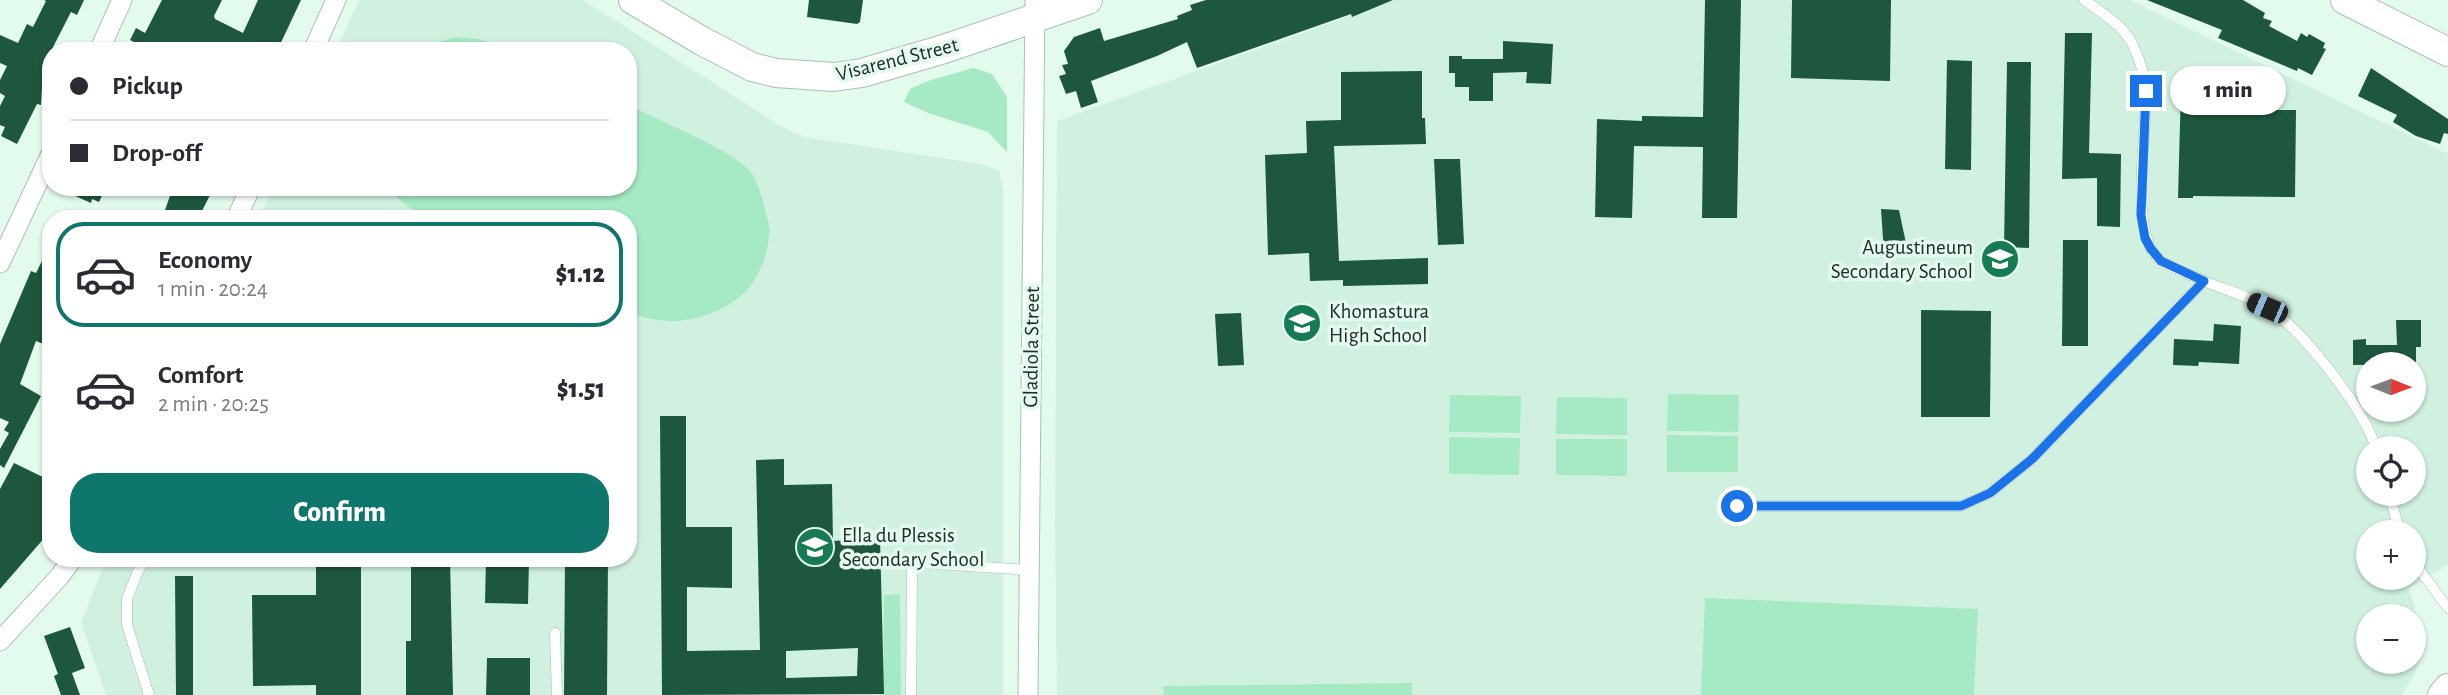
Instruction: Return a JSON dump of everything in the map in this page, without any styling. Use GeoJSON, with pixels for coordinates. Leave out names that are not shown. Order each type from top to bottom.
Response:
{"type":"FeatureCollection","features":[{"type":"Feature","properties":{"kind":"street"},"geometry":{"type":"LineString","coordinates":[[103,42],[122,0]]}},
{"type":"Feature","properties":{"kind":"street"},"geometry":{"type":"LineString","coordinates":[[317,42],[336,0]]}},
{"type":"Feature","properties":{"kind":"street","name":"Visarend Street"},"geometry":{"type":"LineString","coordinates":[[633,0],[752,67],[776,73],[824,77],[887,66],[944,49],[1035,9],[1088,0]]}},
{"type":"Feature","properties":{"kind":"street"},"geometry":{"type":"LineString","coordinates":[[2345,0],[2448,52]]}},
{"type":"Feature","properties":{"kind":"street","name":"Gladiola Street"},"geometry":{"type":"LineString","coordinates":[[1028,695],[1035,9]]}},
{"type":"Feature","properties":{"kind":"street"},"geometry":{"type":"LineString","coordinates":[[0,263],[42,173]]}},
{"type":"Feature","properties":{"kind":"street"},"geometry":{"type":"LineString","coordinates":[[0,641],[66,567]]}},
{"type":"Feature","properties":{"kind":"street"},"geometry":{"type":"LineString","coordinates":[[2441,695],[2448,688]]}},
{"type":"Feature","properties":{"kind":"lane"},"geometry":{"type":"LineString","coordinates":[[2084,0],[2103,13],[2130,40],[2142,67],[2146,91],[2141,215],[2145,238],[2151,249],[2161,261],[2267,308],[2293,329],[2347,393],[2370,436]]}},
{"type":"Feature","properties":{"kind":"lane"},"geometry":{"type":"LineString","coordinates":[[1737,506],[1961,506],[1990,493],[2032,459],[2204,281]]}},
{"type":"Feature","properties":{"kind":"lane"},"geometry":{"type":"LineString","coordinates":[[911,695],[912,570],[915,565],[920,563],[1028,570]]}},
{"type":"Feature","properties":{"kind":"lane"},"geometry":{"type":"LineString","coordinates":[[141,567],[127,599],[127,625],[149,695]]}},
{"type":"Feature","properties":{"kind":"lane"},"geometry":{"type":"LineString","coordinates":[[2426,578],[2448,608]]}},
{"type":"Feature","properties":{"kind":"lane"},"geometry":{"type":"LineString","coordinates":[[555,633],[557,695]]}},
{"type":"Feature","properties":{"kind":"shaded area"},"geometry":{"type":"Polygon","coordinates":[[[359,0],[583,0],[781,126],[804,137],[980,164],[999,170],[1003,187],[1003,695],[106,695],[81,622],[103,567],[637,567],[637,210],[263,210],[269,196],[637,196],[637,42],[340,42],[359,0]]]}},
{"type":"Feature","properties":{"kind":"shaded area","name":"Augustineum Secondary School"},"geometry":{"type":"Polygon","coordinates":[[[1394,0],[2130,0],[2448,154],[2448,565],[2426,578],[2426,520],[2356,520],[2356,590],[2410,590],[2413,604],[2356,604],[2356,674],[2414,674],[2402,695],[1057,695],[1057,121],[1394,0]]]}},
{"type":"Feature","properties":{"kind":"green space"},"geometry":{"type":"Polygon","coordinates":[[[455,37],[488,42],[438,42],[455,37]]]}},
{"type":"Feature","properties":{"kind":"green space"},"geometry":{"type":"Polygon","coordinates":[[[973,68],[992,74],[1007,97],[1007,152],[988,132],[928,113],[904,102],[910,89],[973,68]]]}},
{"type":"Feature","properties":{"kind":"green space"},"geometry":{"type":"Polygon","coordinates":[[[637,109],[714,146],[745,166],[753,175],[764,205],[769,226],[768,242],[757,276],[740,297],[712,313],[670,321],[637,315],[637,210],[413,210],[395,196],[637,196],[637,109]]]}},
{"type":"Feature","properties":{"kind":"green space"},"geometry":{"type":"Polygon","coordinates":[[[1668,394],[1739,395],[1738,432],[1667,431],[1668,394]]]}},
{"type":"Feature","properties":{"kind":"green space"},"geometry":{"type":"Polygon","coordinates":[[[1450,395],[1521,396],[1520,433],[1449,432],[1450,395]]]}},
{"type":"Feature","properties":{"kind":"green space"},"geometry":{"type":"Polygon","coordinates":[[[1557,397],[1627,398],[1627,435],[1556,434],[1557,397]]]}},
{"type":"Feature","properties":{"kind":"green space"},"geometry":{"type":"Polygon","coordinates":[[[1667,435],[1738,436],[1738,472],[1667,472],[1667,435]]]}},
{"type":"Feature","properties":{"kind":"green space"},"geometry":{"type":"Polygon","coordinates":[[[1449,437],[1520,438],[1519,475],[1449,474],[1449,437]]]}},
{"type":"Feature","properties":{"kind":"green space"},"geometry":{"type":"Polygon","coordinates":[[[1556,439],[1627,439],[1627,476],[1556,475],[1556,439]]]}},
{"type":"Feature","properties":{"kind":"green space"},"geometry":{"type":"Polygon","coordinates":[[[900,594],[901,695],[883,695],[884,595],[900,594]]]}},
{"type":"Feature","properties":{"kind":"green space"},"geometry":{"type":"Polygon","coordinates":[[[1705,598],[1978,609],[1974,695],[1701,695],[1705,598]]]}},
{"type":"Feature","properties":{"kind":"green space"},"geometry":{"type":"Polygon","coordinates":[[[1412,683],[1412,695],[1164,695],[1163,686],[1412,683]]]}},
{"type":"Feature","properties":{"kind":"building"},"geometry":{"type":"Polygon","coordinates":[[[44,0],[84,0],[77,15],[71,12],[56,42],[42,42],[41,105],[37,104],[17,144],[1,136],[5,127],[0,125],[0,106],[5,96],[0,93],[0,80],[7,66],[0,63],[0,35],[18,43],[27,24],[33,27],[46,1],[44,0]]]}},
{"type":"Feature","properties":{"kind":"building"},"geometry":{"type":"Polygon","coordinates":[[[162,0],[222,0],[215,19],[243,33],[258,0],[301,0],[281,42],[130,40],[136,28],[145,33],[162,0]]]}},
{"type":"Feature","properties":{"kind":"building"},"geometry":{"type":"Polygon","coordinates":[[[809,0],[863,0],[860,22],[857,24],[807,17],[809,0]]]}},
{"type":"Feature","properties":{"kind":"building"},"geometry":{"type":"Polygon","coordinates":[[[1206,0],[1393,0],[1352,17],[1351,14],[1197,68],[1187,42],[1091,81],[1098,102],[1081,108],[1076,91],[1066,94],[1059,76],[1066,74],[1062,65],[1068,64],[1064,51],[1074,37],[1100,28],[1104,41],[1178,19],[1177,16],[1192,10],[1190,5],[1206,0]]]}},
{"type":"Feature","properties":{"kind":"building"},"geometry":{"type":"Polygon","coordinates":[[[1705,0],[1741,0],[1737,218],[1702,218],[1703,147],[1634,146],[1632,218],[1595,217],[1597,119],[1642,121],[1642,116],[1703,117],[1705,0]]]}},
{"type":"Feature","properties":{"kind":"building"},"geometry":{"type":"Polygon","coordinates":[[[1792,0],[1891,0],[1890,81],[1791,78],[1792,0]]]}},
{"type":"Feature","properties":{"kind":"building"},"geometry":{"type":"Polygon","coordinates":[[[2147,0],[2243,0],[2265,13],[2263,18],[2272,21],[2269,26],[2297,41],[2301,33],[2307,37],[2309,34],[2325,43],[2323,48],[2326,49],[2312,75],[2298,68],[2297,71],[2218,38],[2222,30],[2147,0]]]}},
{"type":"Feature","properties":{"kind":"building"},"geometry":{"type":"Polygon","coordinates":[[[2065,33],[2092,33],[2089,153],[2121,154],[2120,227],[2097,226],[2097,178],[2062,179],[2065,33]]]}},
{"type":"Feature","properties":{"kind":"building"},"geometry":{"type":"Polygon","coordinates":[[[1503,41],[1553,44],[1551,84],[1526,83],[1527,72],[1493,73],[1493,101],[1469,101],[1469,87],[1455,87],[1455,73],[1449,73],[1449,56],[1462,56],[1462,59],[1503,59],[1503,41]]]}},
{"type":"Feature","properties":{"kind":"building"},"geometry":{"type":"Polygon","coordinates":[[[1947,60],[1972,61],[1971,170],[1945,169],[1947,60]]]}},
{"type":"Feature","properties":{"kind":"building"},"geometry":{"type":"Polygon","coordinates":[[[2007,62],[2031,62],[2029,248],[2004,247],[2007,62]]]}},
{"type":"Feature","properties":{"kind":"building"},"geometry":{"type":"Polygon","coordinates":[[[2371,68],[2448,119],[2448,134],[2444,133],[2440,144],[2416,136],[2393,122],[2397,115],[2358,96],[2371,68]]]}},
{"type":"Feature","properties":{"kind":"building"},"geometry":{"type":"Polygon","coordinates":[[[1422,71],[1422,118],[1425,118],[1426,144],[1334,146],[1339,261],[1428,258],[1428,284],[1343,286],[1343,280],[1310,281],[1309,253],[1268,255],[1265,155],[1307,153],[1306,121],[1341,120],[1341,72],[1422,71]]]}},
{"type":"Feature","properties":{"kind":"building"},"geometry":{"type":"Polygon","coordinates":[[[2236,85],[2236,110],[2296,110],[2295,197],[2178,198],[2181,87],[2236,85]]]}},
{"type":"Feature","properties":{"kind":"building"},"geometry":{"type":"Polygon","coordinates":[[[1434,159],[1460,159],[1464,244],[1438,245],[1434,159]]]}},
{"type":"Feature","properties":{"kind":"building"},"geometry":{"type":"Polygon","coordinates":[[[75,196],[102,196],[99,202],[92,199],[91,203],[75,196]]]}},
{"type":"Feature","properties":{"kind":"building"},"geometry":{"type":"Polygon","coordinates":[[[170,196],[210,196],[202,210],[165,210],[170,196]]]}},
{"type":"Feature","properties":{"kind":"building"},"geometry":{"type":"Polygon","coordinates":[[[1881,209],[1899,210],[1907,248],[1884,253],[1881,209]]]}},
{"type":"Feature","properties":{"kind":"building"},"geometry":{"type":"Polygon","coordinates":[[[2063,240],[2088,240],[2088,346],[2062,346],[2063,240]]]}},
{"type":"Feature","properties":{"kind":"building"},"geometry":{"type":"Polygon","coordinates":[[[42,261],[42,343],[36,341],[20,384],[41,396],[4,468],[0,465],[0,449],[9,433],[4,430],[9,422],[0,418],[0,344],[31,271],[36,273],[42,261]]]}},
{"type":"Feature","properties":{"kind":"building"},"geometry":{"type":"Polygon","coordinates":[[[1921,310],[1991,311],[1990,417],[1921,417],[1921,310]]]}},
{"type":"Feature","properties":{"kind":"building"},"geometry":{"type":"Polygon","coordinates":[[[1241,313],[1244,365],[1218,366],[1215,314],[1241,313]]]}},
{"type":"Feature","properties":{"kind":"building"},"geometry":{"type":"Polygon","coordinates":[[[2396,320],[2421,320],[2421,347],[2416,347],[2416,352],[2356,352],[2356,365],[2353,365],[2353,340],[2366,339],[2366,345],[2397,345],[2396,320]]]}},
{"type":"Feature","properties":{"kind":"building"},"geometry":{"type":"Polygon","coordinates":[[[2214,324],[2241,326],[2239,364],[2199,362],[2198,366],[2173,365],[2174,339],[2213,341],[2214,324]]]}},
{"type":"Feature","properties":{"kind":"building"},"geometry":{"type":"Polygon","coordinates":[[[660,416],[686,416],[686,527],[732,527],[732,588],[687,587],[687,651],[760,650],[756,460],[784,459],[784,485],[832,484],[833,541],[880,538],[884,694],[662,695],[660,416]],[[858,648],[786,651],[786,678],[857,676],[858,648]]]}},
{"type":"Feature","properties":{"kind":"building"},"geometry":{"type":"Polygon","coordinates":[[[14,463],[42,477],[42,541],[0,589],[0,489],[14,463]]]}},
{"type":"Feature","properties":{"kind":"building"},"geometry":{"type":"Polygon","coordinates":[[[316,567],[361,567],[361,695],[316,695],[316,685],[253,686],[252,595],[316,595],[316,567]]]}},
{"type":"Feature","properties":{"kind":"building"},"geometry":{"type":"Polygon","coordinates":[[[411,567],[450,567],[453,695],[406,695],[406,641],[411,641],[411,567]]]}},
{"type":"Feature","properties":{"kind":"building"},"geometry":{"type":"Polygon","coordinates":[[[486,567],[529,567],[528,604],[485,603],[486,567]]]}},
{"type":"Feature","properties":{"kind":"building"},"geometry":{"type":"Polygon","coordinates":[[[565,567],[608,567],[607,695],[564,695],[565,567]]]}},
{"type":"Feature","properties":{"kind":"building"},"geometry":{"type":"Polygon","coordinates":[[[175,576],[193,576],[193,695],[176,695],[175,576]]]}},
{"type":"Feature","properties":{"kind":"building"},"geometry":{"type":"Polygon","coordinates":[[[70,627],[85,668],[72,673],[80,695],[61,695],[54,676],[58,674],[44,636],[70,627]]]}},
{"type":"Feature","properties":{"kind":"building"},"geometry":{"type":"Polygon","coordinates":[[[487,658],[530,658],[530,695],[486,695],[487,658]]]}},
{"type":"Feature","properties":{"kind":"place","name":"Augustineum Secondary School"},"geometry":{"type":"Point","coordinates":[2000,259]}},
{"type":"Feature","properties":{"kind":"place","name":"Khomastura High School"},"geometry":{"type":"Point","coordinates":[1302,323]}},
{"type":"Feature","properties":{"kind":"place","name":"Ella du Plessis Secondary School"},"geometry":{"type":"Point","coordinates":[815,547]}},
{"type":"Feature","properties":{"kind":"route"},"geometry":{"type":"LineString","coordinates":[[1737,506],[1961,506],[1990,493],[2032,459],[2204,281],[2161,261],[2145,238],[2141,215],[2146,91]]}}]}
